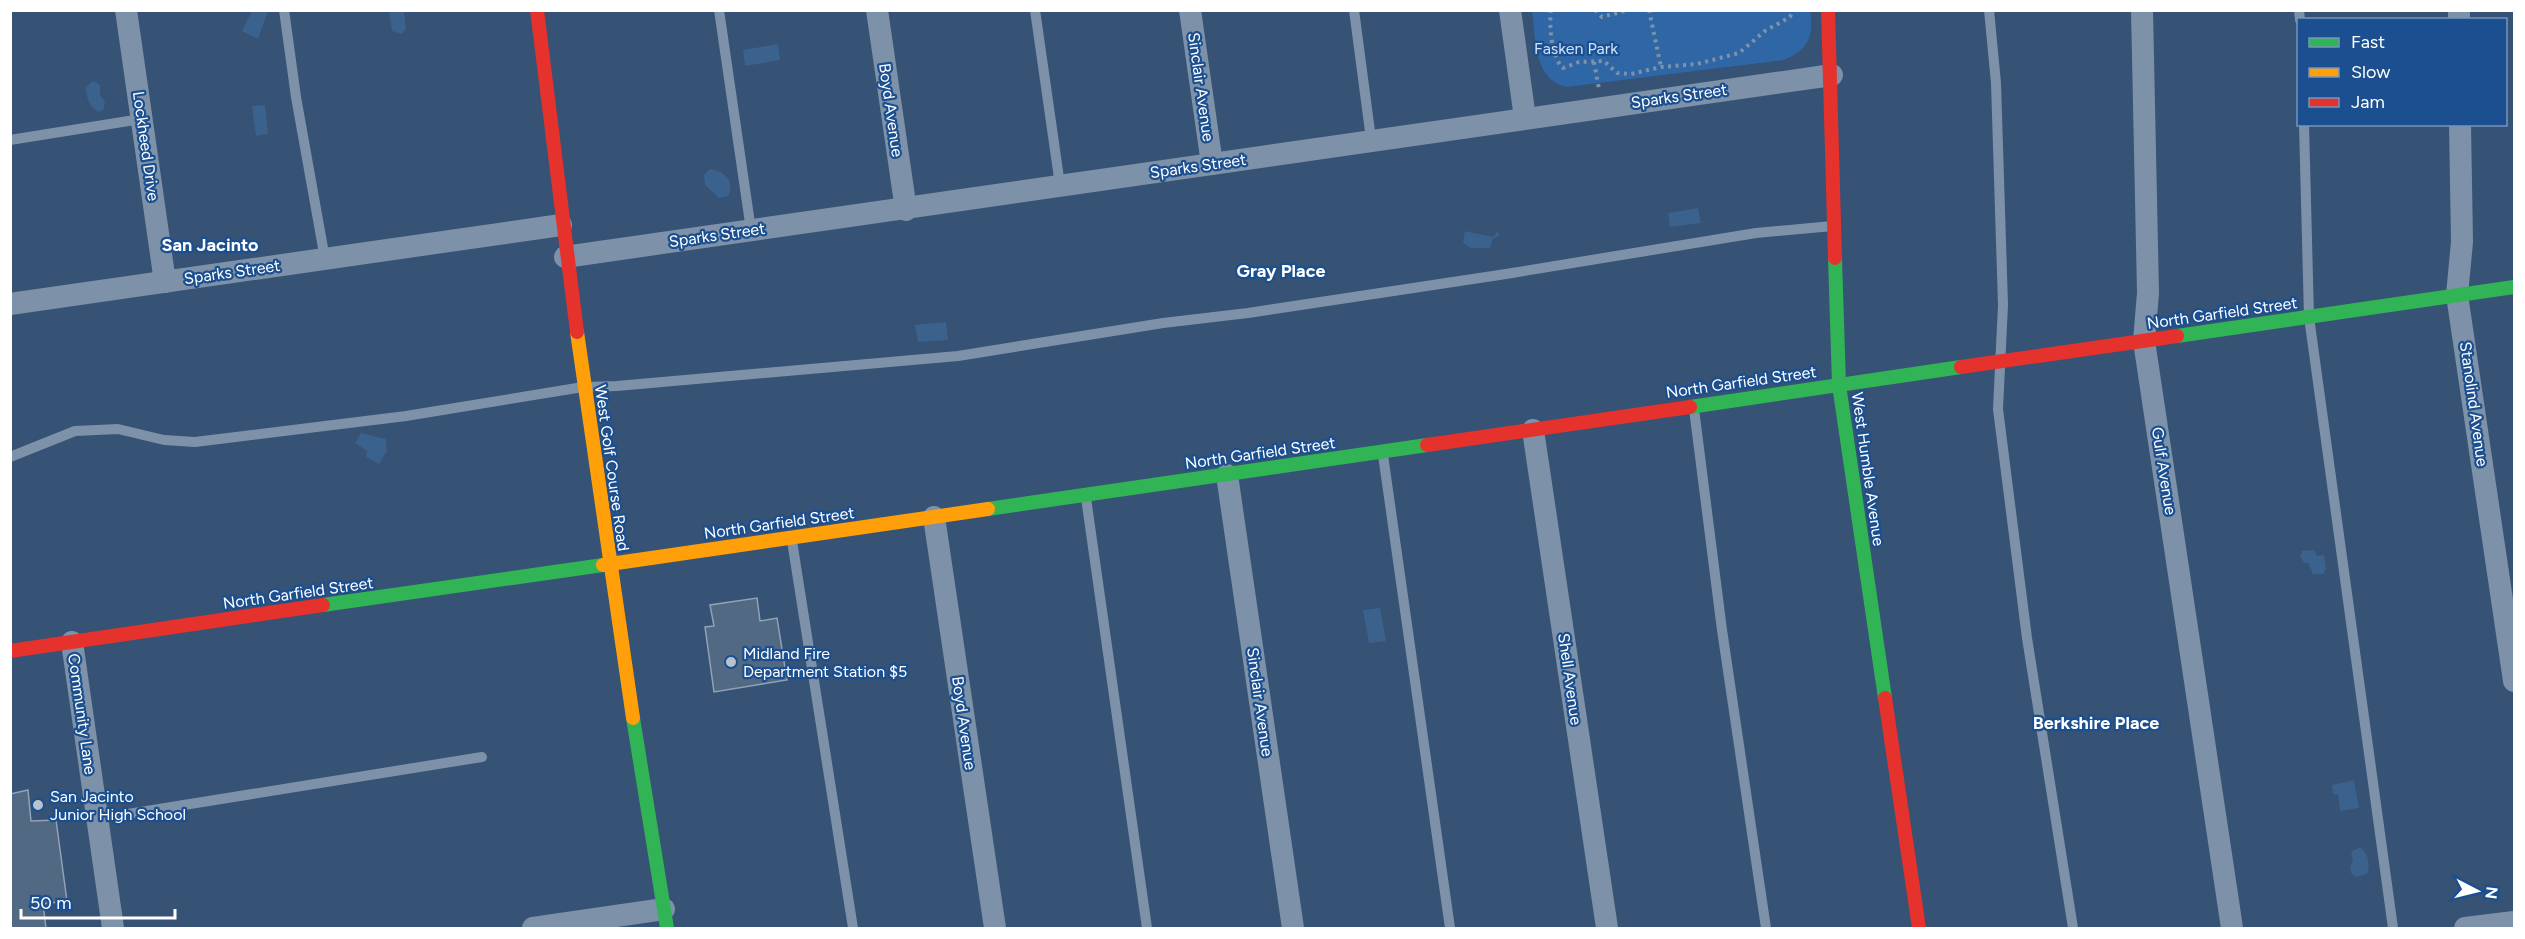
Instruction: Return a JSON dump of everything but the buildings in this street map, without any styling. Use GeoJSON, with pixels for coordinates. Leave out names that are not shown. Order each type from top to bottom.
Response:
{"type":"FeatureCollection","features":[{"type":"Feature","properties":{"kind":"main road","name":"West Golf Course Road"},"geometry":{"type":"LineString","coordinates":[[537,10],[561,225],[583,387],[666,919]]}},
{"type":"Feature","properties":{"kind":"main road","name":"West Humble Avenue"},"geometry":{"type":"LineString","coordinates":[[1828,10],[1832,75],[1839,385],[1919,928]]}},
{"type":"Feature","properties":{"kind":"main road","name":"North Garfield Street"},"geometry":{"type":"LineString","coordinates":[[10,651],[2514,287]]}},
{"type":"Feature","properties":{"kind":"street","name":"Lockheed Drive"},"geometry":{"type":"LineString","coordinates":[[126,10],[165,282]]}},
{"type":"Feature","properties":{"kind":"street","name":"Boyd Avenue"},"geometry":{"type":"LineString","coordinates":[[877,10],[906,210]]}},
{"type":"Feature","properties":{"kind":"street","name":"Sinclair Avenue"},"geometry":{"type":"LineString","coordinates":[[1190,10],[1212,164]]}},
{"type":"Feature","properties":{"kind":"street"},"geometry":{"type":"LineString","coordinates":[[1510,10],[1526,118]]}},
{"type":"Feature","properties":{"kind":"street","name":"Gulf Avenue"},"geometry":{"type":"LineString","coordinates":[[2142,10],[2148,293],[2145,341],[2232,928]]}},
{"type":"Feature","properties":{"kind":"street","name":"Sparks Street"},"geometry":{"type":"LineString","coordinates":[[565,257],[906,210],[1371,139],[1832,75]]}},
{"type":"Feature","properties":{"kind":"street","name":"Stanolind Avenue"},"geometry":{"type":"LineString","coordinates":[[2460,126],[2462,242],[2457,295],[2514,681]]}},
{"type":"Feature","properties":{"kind":"street","name":"Sparks Street"},"geometry":{"type":"LineString","coordinates":[[10,304],[561,225]]}},
{"type":"Feature","properties":{"kind":"street","name":"Shell Avenue"},"geometry":{"type":"LineString","coordinates":[[1533,430],[1607,928]]}},
{"type":"Feature","properties":{"kind":"street","name":"Sinclair Avenue"},"geometry":{"type":"LineString","coordinates":[[1227,475],[1293,928]]}},
{"type":"Feature","properties":{"kind":"street","name":"Boyd Avenue"},"geometry":{"type":"LineString","coordinates":[[934,517],[995,928]]}},
{"type":"Feature","properties":{"kind":"street","name":"Community Lane"},"geometry":{"type":"LineString","coordinates":[[72,642],[112,928]]}},
{"type":"Feature","properties":{"kind":"street"},"geometry":{"type":"LineString","coordinates":[[533,928],[666,919]]}},
{"type":"Feature","properties":{"kind":"street"},"geometry":{"type":"LineString","coordinates":[[2466,928],[2514,922]]}},
{"type":"Feature","properties":{"kind":"lane"},"geometry":{"type":"LineString","coordinates":[[284,10],[296,98],[325,259]]}},
{"type":"Feature","properties":{"kind":"lane"},"geometry":{"type":"LineString","coordinates":[[718,10],[751,230]]}},
{"type":"Feature","properties":{"kind":"lane"},"geometry":{"type":"LineString","coordinates":[[1035,10],[1059,185]]}},
{"type":"Feature","properties":{"kind":"lane"},"geometry":{"type":"LineString","coordinates":[[1354,10],[1371,139]]}},
{"type":"Feature","properties":{"kind":"lane"},"geometry":{"type":"LineString","coordinates":[[1989,10],[1997,105],[2003,305],[1998,409],[2028,638],[2073,928]]}},
{"type":"Feature","properties":{"kind":"lane"},"geometry":{"type":"LineString","coordinates":[[10,140],[141,119]]}},
{"type":"Feature","properties":{"kind":"lane"},"geometry":{"type":"LineString","coordinates":[[2304,126],[2308,317],[2392,928]]}},
{"type":"Feature","properties":{"kind":"lane"},"geometry":{"type":"LineString","coordinates":[[10,457],[75,431],[118,429],[164,440],[206,442],[406,416],[583,387],[617,386],[958,356],[1163,323],[1248,313],[1506,274],[1756,233],[1836,226]]}},
{"type":"Feature","properties":{"kind":"lane"},"geometry":{"type":"LineString","coordinates":[[1694,406],[1722,630],[1766,928]]}},
{"type":"Feature","properties":{"kind":"lane"},"geometry":{"type":"LineString","coordinates":[[1382,452],[1450,928]]}},
{"type":"Feature","properties":{"kind":"lane"},"geometry":{"type":"LineString","coordinates":[[1085,495],[1147,928]]}},
{"type":"Feature","properties":{"kind":"lane"},"geometry":{"type":"LineString","coordinates":[[791,538],[852,928]]}},
{"type":"Feature","properties":{"kind":"lane"},"geometry":{"type":"LineString","coordinates":[[97,819],[482,757]]}},
{"type":"Feature","properties":{"kind":"path"},"geometry":{"type":"LineString","coordinates":[[1551,10],[1550,20],[1560,64],[1568,68],[1579,62],[1604,61],[1617,73],[1623,74],[1661,67],[1698,64],[1739,53],[1765,31],[1790,17],[1793,10]]}},
{"type":"Feature","properties":{"kind":"path"},"geometry":{"type":"LineString","coordinates":[[1595,10],[1602,17],[1628,10]]}},
{"type":"Feature","properties":{"kind":"path"},"geometry":{"type":"LineString","coordinates":[[1649,10],[1661,67]]}},
{"type":"Feature","properties":{"kind":"path"},"geometry":{"type":"LineString","coordinates":[[1594,62],[1602,107]]}},
{"type":"Feature","properties":{"kind":"green space","name":"Fasken Park"},"geometry":{"type":"Polygon","coordinates":[[[1532,11],[1810,11],[1811,28],[1804,47],[1784,60],[1566,87],[1555,83],[1542,67],[1536,45],[1532,11]]]}},
{"type":"Feature","properties":{"kind":"shaded area"},"geometry":{"type":"Polygon","coordinates":[[[252,11],[268,11],[258,39],[242,31],[252,11]]]}},
{"type":"Feature","properties":{"kind":"shaded area"},"geometry":{"type":"Polygon","coordinates":[[[389,11],[404,11],[406,29],[402,34],[392,31],[389,11]]]}},
{"type":"Feature","properties":{"kind":"shaded area"},"geometry":{"type":"Polygon","coordinates":[[[778,44],[780,60],[745,66],[743,50],[778,44]]]}},
{"type":"Feature","properties":{"kind":"shaded area"},"geometry":{"type":"Polygon","coordinates":[[[93,81],[100,85],[100,95],[105,102],[104,109],[98,112],[90,104],[87,94],[86,87],[93,81]]]}},
{"type":"Feature","properties":{"kind":"shaded area"},"geometry":{"type":"Polygon","coordinates":[[[265,105],[268,134],[256,136],[252,106],[265,105]]]}},
{"type":"Feature","properties":{"kind":"shaded area"},"geometry":{"type":"Polygon","coordinates":[[[710,169],[720,172],[730,182],[728,196],[719,198],[705,185],[704,175],[710,169]]]}},
{"type":"Feature","properties":{"kind":"shaded area"},"geometry":{"type":"Polygon","coordinates":[[[1698,208],[1701,223],[1670,227],[1668,213],[1698,208]]]}},
{"type":"Feature","properties":{"kind":"shaded area"},"geometry":{"type":"Polygon","coordinates":[[[1465,231],[1493,237],[1497,232],[1500,235],[1493,239],[1490,248],[1471,248],[1463,243],[1465,231]]]}},
{"type":"Feature","properties":{"kind":"shaded area"},"geometry":{"type":"Polygon","coordinates":[[[946,322],[948,340],[918,342],[915,325],[946,322]]]}},
{"type":"Feature","properties":{"kind":"shaded area"},"geometry":{"type":"Polygon","coordinates":[[[361,433],[386,439],[387,451],[379,464],[366,457],[367,451],[355,443],[361,433]]]}},
{"type":"Feature","properties":{"kind":"shaded area"},"geometry":{"type":"Polygon","coordinates":[[[2314,550],[2317,556],[2324,555],[2326,569],[2323,574],[2313,574],[2308,563],[2304,563],[2300,556],[2302,551],[2314,550]]]}},
{"type":"Feature","properties":{"kind":"shaded area"},"geometry":{"type":"Polygon","coordinates":[[[1380,608],[1386,641],[1369,643],[1363,610],[1380,608]]]}},
{"type":"Feature","properties":{"kind":"shaded area"},"geometry":{"type":"Polygon","coordinates":[[[2354,780],[2359,808],[2340,811],[2338,794],[2333,794],[2332,785],[2354,780]]]}},
{"type":"Feature","properties":{"kind":"shaded area"},"geometry":{"type":"Polygon","coordinates":[[[2360,847],[2367,856],[2369,867],[2367,874],[2356,877],[2351,873],[2350,866],[2353,862],[2351,852],[2360,847]]]}},
{"type":"Feature","properties":{"kind":"traffic: fast"},"geometry":{"type":"LineString","coordinates":[[1835,258],[1839,385],[1885,698]]}},
{"type":"Feature","properties":{"kind":"traffic: fast"},"geometry":{"type":"LineString","coordinates":[[2177,336],[2514,287]]}},
{"type":"Feature","properties":{"kind":"traffic: fast"},"geometry":{"type":"LineString","coordinates":[[1690,407],[1961,367]]}},
{"type":"Feature","properties":{"kind":"traffic: fast"},"geometry":{"type":"LineString","coordinates":[[988,509],[1427,445]]}},
{"type":"Feature","properties":{"kind":"traffic: fast"},"geometry":{"type":"LineString","coordinates":[[323,605],[603,565]]}},
{"type":"Feature","properties":{"kind":"traffic: fast"},"geometry":{"type":"LineString","coordinates":[[633,718],[667,928]]}},
{"type":"Feature","properties":{"kind":"traffic: slow"},"geometry":{"type":"LineString","coordinates":[[577,332],[633,718]]}},
{"type":"Feature","properties":{"kind":"traffic: slow"},"geometry":{"type":"LineString","coordinates":[[603,565],[988,509]]}},
{"type":"Feature","properties":{"kind":"traffic: jam"},"geometry":{"type":"LineString","coordinates":[[537,10],[577,332]]}},
{"type":"Feature","properties":{"kind":"traffic: jam"},"geometry":{"type":"LineString","coordinates":[[1828,10],[1835,258]]}},
{"type":"Feature","properties":{"kind":"traffic: jam"},"geometry":{"type":"LineString","coordinates":[[1961,367],[2177,336]]}},
{"type":"Feature","properties":{"kind":"traffic: jam"},"geometry":{"type":"LineString","coordinates":[[1427,445],[1690,407]]}},
{"type":"Feature","properties":{"kind":"traffic: jam"},"geometry":{"type":"LineString","coordinates":[[10,651],[323,605]]}},
{"type":"Feature","properties":{"kind":"traffic: jam"},"geometry":{"type":"LineString","coordinates":[[1885,698],[1919,928]]}},
{"type":"Feature","properties":{"kind":"place","name":"Midland Fire Department Station $5"},"geometry":{"type":"Point","coordinates":[731,662]}},
{"type":"Feature","properties":{"kind":"place","name":"San Jacinto Junior High School"},"geometry":{"type":"Point","coordinates":[38,805]}},
{"type":"Feature","properties":{"kind":"district","name":"San Jacinto"},"geometry":{"type":"Point","coordinates":[210,245]}},
{"type":"Feature","properties":{"kind":"district","name":"Gray Place"},"geometry":{"type":"Point","coordinates":[1281,271]}},
{"type":"Feature","properties":{"kind":"district","name":"Berkshire Place"},"geometry":{"type":"Point","coordinates":[2096,723]}}]}
